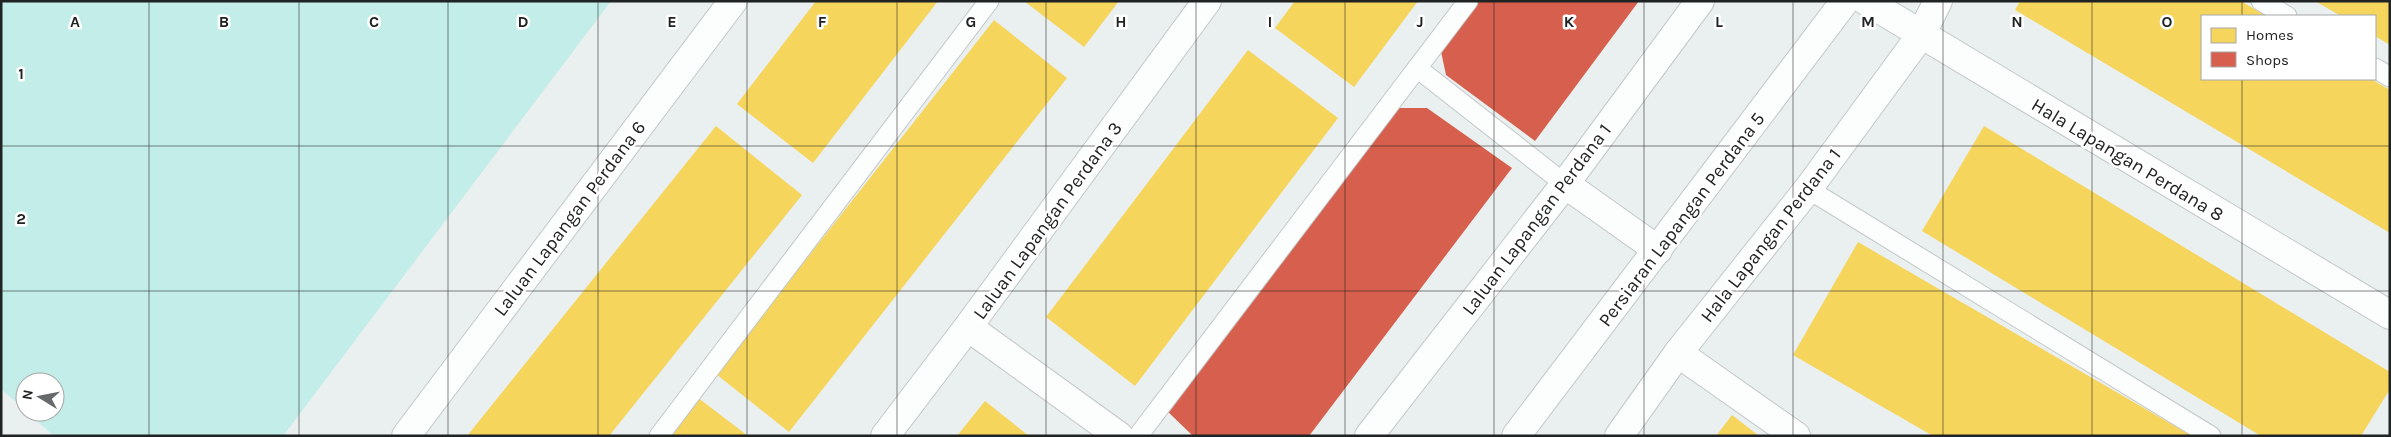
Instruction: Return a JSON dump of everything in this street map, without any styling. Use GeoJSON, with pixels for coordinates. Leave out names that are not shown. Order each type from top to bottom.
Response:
{"type":"FeatureCollection","features":[{"type":"Feature","properties":{"kind":"street","name":"Laluan Lapangan Perdana 6"},"geometry":{"type":"LineString","coordinates":[[406,436],[733,1]]}},
{"type":"Feature","properties":{"kind":"street","name":"Laluan Lapangan Perdana 3"},"geometry":{"type":"LineString","coordinates":[[884,436],[968,327],[1207,1]]}},
{"type":"Feature","properties":{"kind":"street","name":"Laluan Lapangan Perdana 1"},"geometry":{"type":"LineString","coordinates":[[1369,436],[1565,184],[1700,1]]}},
{"type":"Feature","properties":{"kind":"street","name":"Persiaran Lapangan Perdana 5"},"geometry":{"type":"LineString","coordinates":[[1516,436],[1845,1]]}},
{"type":"Feature","properties":{"kind":"street","name":"Hala Lapangan Perdana 8"},"geometry":{"type":"LineString","coordinates":[[1866,1],[2390,315]]}},
{"type":"Feature","properties":{"kind":"street","name":"Hala Lapangan Perdana 1"},"geometry":{"type":"LineString","coordinates":[[1620,436],[1678,353],[1808,189],[1921,35],[1938,1]]}},
{"type":"Feature","properties":{"kind":"street"},"geometry":{"type":"LineString","coordinates":[[1565,184],[1658,250]]}},
{"type":"Feature","properties":{"kind":"street"},"geometry":{"type":"LineString","coordinates":[[968,327],[1119,436]]}},
{"type":"Feature","properties":{"kind":"street"},"geometry":{"type":"LineString","coordinates":[[1678,353],[1796,436]]}},
{"type":"Feature","properties":{"kind":"lane"},"geometry":{"type":"LineString","coordinates":[[659,436],[989,1]]}},
{"type":"Feature","properties":{"kind":"lane"},"geometry":{"type":"LineString","coordinates":[[1138,436],[1468,1]]}},
{"type":"Feature","properties":{"kind":"lane"},"geometry":{"type":"LineString","coordinates":[[2261,1],[2285,15]]}},
{"type":"Feature","properties":{"kind":"lane"},"geometry":{"type":"LineString","coordinates":[[1417,68],[1565,184]]}},
{"type":"Feature","properties":{"kind":"lane"},"geometry":{"type":"LineString","coordinates":[[2376,69],[2390,77]]}},
{"type":"Feature","properties":{"kind":"lane"},"geometry":{"type":"LineString","coordinates":[[1808,189],[2211,436]]}},
{"type":"Feature","properties":{"kind":"shaded area"},"geometry":{"type":"Polygon","coordinates":[[[1,1],[611,1],[283,436],[54,436],[38,422],[65,422],[65,372],[15,372],[15,401],[1,389],[1,1]]]}},
{"type":"Feature","properties":{"kind":"building: Homes"},"geometry":{"type":"Polygon","coordinates":[[[816,1],[938,1],[813,163],[737,104],[816,1]]]}},
{"type":"Feature","properties":{"kind":"building: Homes"},"geometry":{"type":"Polygon","coordinates":[[[1024,1],[1119,1],[1084,47],[1024,1]]]}},
{"type":"Feature","properties":{"kind":"building: Homes"},"geometry":{"type":"Polygon","coordinates":[[[1295,1],[1418,1],[1354,87],[1275,28],[1295,1]]]}},
{"type":"Feature","properties":{"kind":"building: Homes"},"geometry":{"type":"Polygon","coordinates":[[[2020,1],[2241,1],[2264,15],[2201,15],[2201,80],[2373,80],[2390,90],[2390,233],[2015,10],[2020,1]]]}},
{"type":"Feature","properties":{"kind":"building: Homes"},"geometry":{"type":"Polygon","coordinates":[[[2315,1],[2390,1],[2390,45],[2376,37],[2376,15],[2339,15],[2315,1]]]}},
{"type":"Feature","properties":{"kind":"building: Homes"},"geometry":{"type":"Polygon","coordinates":[[[994,20],[1067,78],[789,432],[716,374],[994,20]]]}},
{"type":"Feature","properties":{"kind":"building: Homes"},"geometry":{"type":"Polygon","coordinates":[[[1248,50],[1338,118],[1135,386],[1046,317],[1248,50]]]}},
{"type":"Feature","properties":{"kind":"building: Homes"},"geometry":{"type":"Polygon","coordinates":[[[716,126],[802,195],[609,436],[467,436],[716,126]]]}},
{"type":"Feature","properties":{"kind":"building: Homes"},"geometry":{"type":"Polygon","coordinates":[[[1984,126],[2390,372],[2390,389],[2361,436],[2261,436],[1922,231],[1984,126]]]}},
{"type":"Feature","properties":{"kind":"building: Homes"},"geometry":{"type":"Polygon","coordinates":[[[1858,242],[2192,436],[1933,436],[1793,355],[1858,242]]]}},
{"type":"Feature","properties":{"kind":"building: Homes"},"geometry":{"type":"Polygon","coordinates":[[[697,397],[748,436],[668,436],[697,397]]]}},
{"type":"Feature","properties":{"kind":"building: Homes"},"geometry":{"type":"Polygon","coordinates":[[[985,401],[1029,436],[957,436],[985,401]]]}},
{"type":"Feature","properties":{"kind":"building: Homes"},"geometry":{"type":"Polygon","coordinates":[[[1732,415],[1759,436],[1716,436],[1732,415]]]}},
{"type":"Feature","properties":{"kind":"building: Shops"},"geometry":{"type":"Polygon","coordinates":[[[1471,1],[1639,1],[1535,141],[1446,75],[1439,42],[1471,1]]]}},
{"type":"Feature","properties":{"kind":"building: Shops"},"geometry":{"type":"Polygon","coordinates":[[[1397,108],[1427,108],[1512,168],[1309,436],[1193,436],[1163,407],[1397,108]]]}}]}
